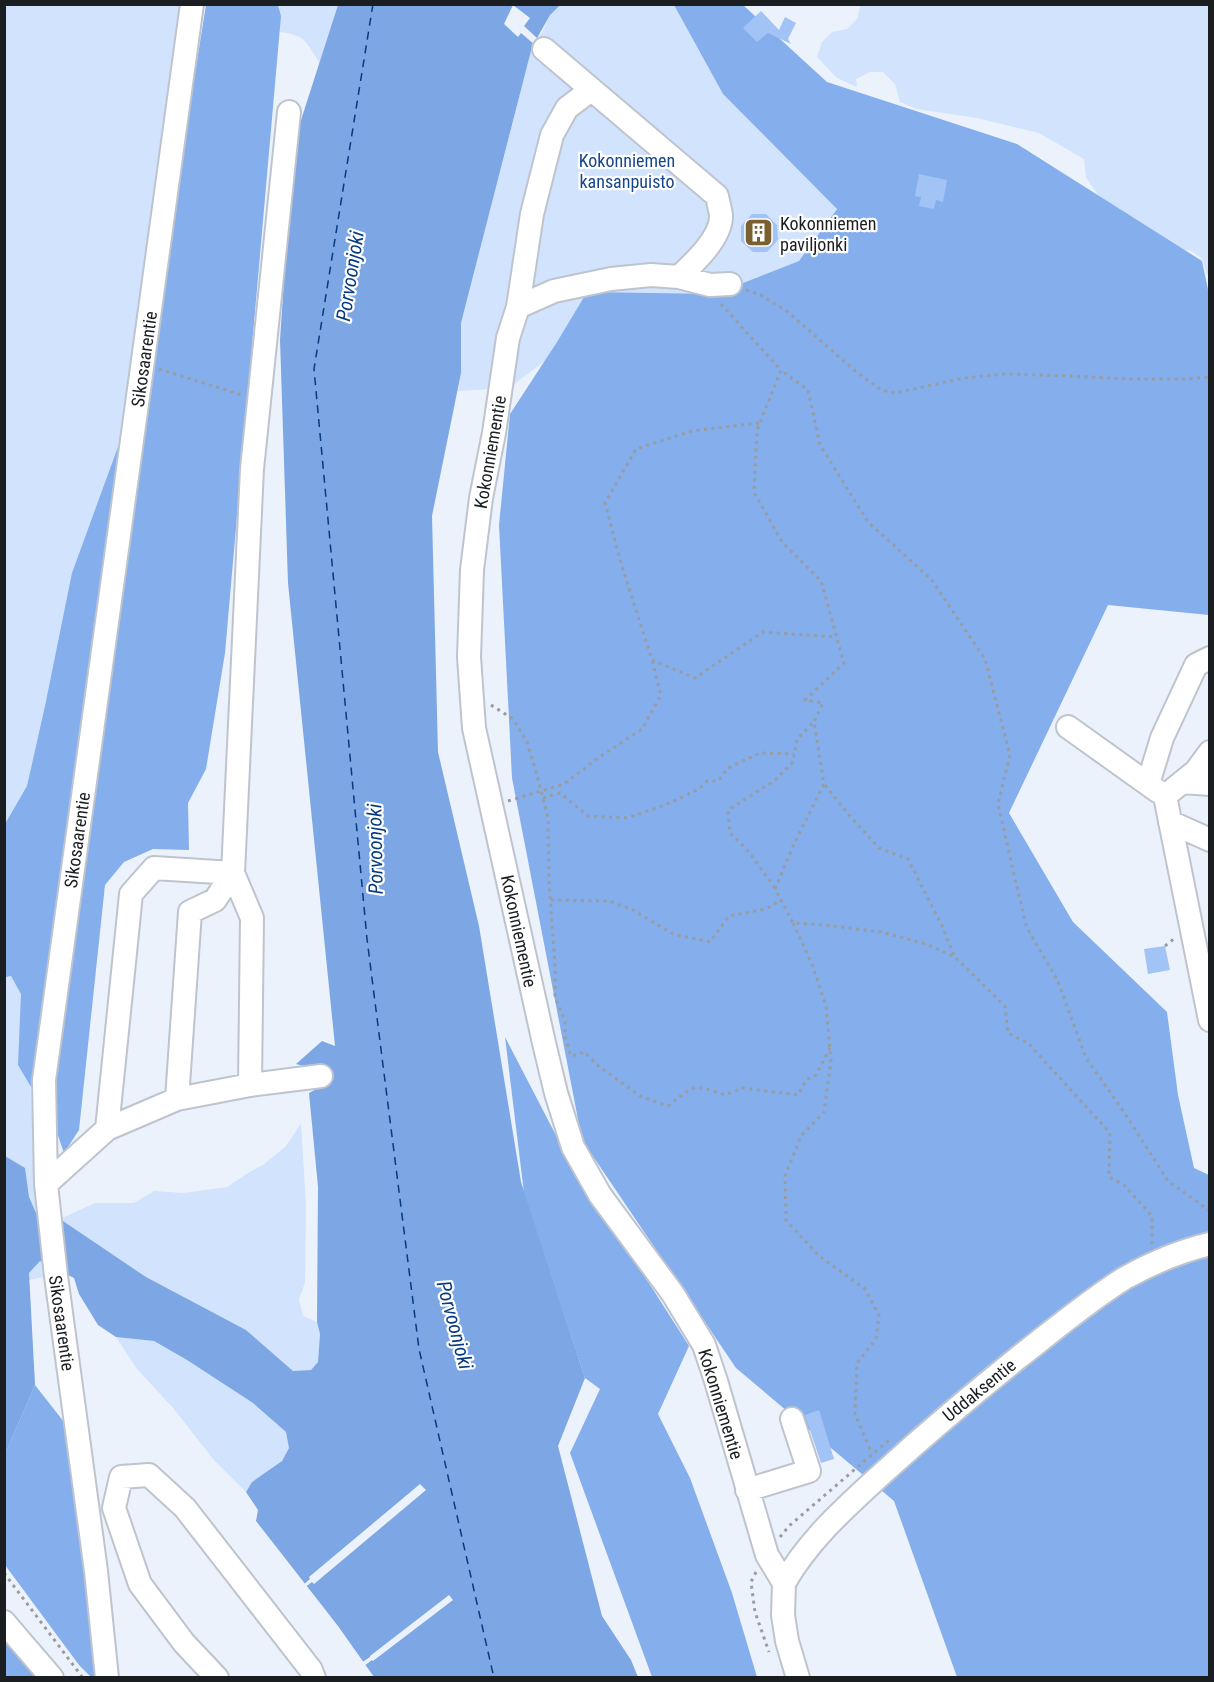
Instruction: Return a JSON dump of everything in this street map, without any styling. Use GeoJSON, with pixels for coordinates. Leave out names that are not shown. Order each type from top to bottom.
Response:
{"type":"FeatureCollection","features":[{"type":"Feature","properties":{"kind":"street","name":"Sikosaarentie"},"geometry":{"type":"LineString","coordinates":[[107,1677],[96,1571],[48,1207],[44,1080],[192,4]]}},
{"type":"Feature","properties":{"kind":"street"},"geometry":{"type":"LineString","coordinates":[[544,49],[717,196],[721,217],[715,235],[702,256],[679,277]]}},
{"type":"Feature","properties":{"kind":"street","name":"Kokonniementie"},"geometry":{"type":"LineString","coordinates":[[591,90],[567,108],[552,135],[532,214],[518,307],[508,338],[494,434],[481,498],[472,570],[470,657],[474,728],[546,1053],[573,1147],[600,1195],[673,1294],[704,1344],[767,1555],[784,1584]]}},
{"type":"Feature","properties":{"kind":"street"},"geometry":{"type":"LineString","coordinates":[[250,1086],[252,918],[233,873],[252,469],[289,112]]}},
{"type":"Feature","properties":{"kind":"street"},"geometry":{"type":"LineString","coordinates":[[518,307],[554,291],[611,279],[651,275],[679,277],[720,285],[712,261],[702,256]]}},
{"type":"Feature","properties":{"kind":"street"},"geometry":{"type":"LineString","coordinates":[[1209,658],[1196,665],[1162,738],[1170,822],[1206,983],[1209,1020]]}},
{"type":"Feature","properties":{"kind":"street"},"geometry":{"type":"LineString","coordinates":[[1068,727],[1165,788],[1209,784]]}},
{"type":"Feature","properties":{"kind":"street"},"geometry":{"type":"LineString","coordinates":[[1165,788],[1196,771],[1209,752]]}},
{"type":"Feature","properties":{"kind":"street"},"geometry":{"type":"LineString","coordinates":[[1170,822],[1209,840]]}},
{"type":"Feature","properties":{"kind":"street"},"geometry":{"type":"LineString","coordinates":[[107,1129],[131,894],[154,868],[233,873]]}},
{"type":"Feature","properties":{"kind":"street"},"geometry":{"type":"LineString","coordinates":[[177,1099],[190,912],[215,900],[233,873]]}},
{"type":"Feature","properties":{"kind":"street"},"geometry":{"type":"LineString","coordinates":[[46,1184],[107,1129],[177,1099],[321,1076]]}},
{"type":"Feature","properties":{"kind":"street","name":"Uddaksentie"},"geometry":{"type":"LineString","coordinates":[[784,1584],[797,1561],[833,1518],[930,1430],[998,1374],[1084,1307],[1125,1279],[1186,1250],[1209,1244]]}},
{"type":"Feature","properties":{"kind":"street"},"geometry":{"type":"LineString","coordinates":[[747,1490],[809,1471],[792,1419]]}},
{"type":"Feature","properties":{"kind":"street"},"geometry":{"type":"LineString","coordinates":[[218,1677],[184,1643],[140,1584],[114,1508],[121,1477],[149,1474],[185,1508],[311,1670],[314,1677]]}},
{"type":"Feature","properties":{"kind":"street"},"geometry":{"type":"LineString","coordinates":[[784,1584],[783,1615],[787,1641],[798,1677]]}},
{"type":"Feature","properties":{"kind":"street"},"geometry":{"type":"LineString","coordinates":[[4,1622],[52,1677]]}},
{"type":"Feature","properties":{"kind":"path"},"geometry":{"type":"LineString","coordinates":[[1209,377],[1129,379],[1006,374],[964,378],[895,393],[881,390],[855,371],[788,312],[761,295],[720,285],[716,297],[781,370],[808,390],[820,444],[868,522],[931,579],[985,659],[1010,755],[998,804],[1027,928],[1057,979],[1086,1058],[1168,1181],[1209,1211]]}},
{"type":"Feature","properties":{"kind":"path"},"geometry":{"type":"LineString","coordinates":[[143,364],[259,400]]}},
{"type":"Feature","properties":{"kind":"path"},"geometry":{"type":"LineString","coordinates":[[781,370],[757,430],[754,492],[782,542],[821,581],[844,663],[806,700],[823,703],[814,722],[797,739],[793,762],[774,782],[728,810],[730,833],[749,852],[775,889],[812,964],[825,1006],[831,1060],[824,1112],[801,1136],[785,1176],[786,1220],[818,1255],[865,1288],[879,1315],[876,1339],[857,1363],[855,1414],[872,1454]]}},
{"type":"Feature","properties":{"kind":"path"},"geometry":{"type":"LineString","coordinates":[[492,806],[564,783],[642,729],[661,695],[605,503],[636,449],[692,431],[759,423]]}},
{"type":"Feature","properties":{"kind":"path"},"geometry":{"type":"LineString","coordinates":[[652,660],[695,678],[763,632],[837,637]]}},
{"type":"Feature","properties":{"kind":"path"},"geometry":{"type":"LineString","coordinates":[[472,704],[490,705],[513,719],[527,742],[541,790],[548,818],[555,997],[565,1021],[571,1056],[585,1052],[596,1064],[640,1096],[668,1106],[691,1088],[702,1087],[725,1095],[742,1088],[798,1095],[806,1080],[816,1075],[830,1048]]}},
{"type":"Feature","properties":{"kind":"path"},"geometry":{"type":"LineString","coordinates":[[814,722],[824,784],[879,848],[908,859],[955,957]]}},
{"type":"Feature","properties":{"kind":"path"},"geometry":{"type":"LineString","coordinates":[[543,798],[560,793],[588,816],[627,818],[699,789],[707,781],[718,781],[728,768],[760,753],[794,754]]}},
{"type":"Feature","properties":{"kind":"path"},"geometry":{"type":"LineString","coordinates":[[775,889],[794,844],[824,784]]}},
{"type":"Feature","properties":{"kind":"path"},"geometry":{"type":"LineString","coordinates":[[550,900],[609,901],[633,910],[673,934],[710,942],[729,916],[766,909],[781,900]]}},
{"type":"Feature","properties":{"kind":"path"},"geometry":{"type":"LineString","coordinates":[[793,923],[881,932],[926,944],[955,957],[1005,1006],[1008,1033],[1028,1043],[1110,1133],[1108,1177],[1124,1185],[1152,1216],[1152,1254]]}},
{"type":"Feature","properties":{"kind":"path"},"geometry":{"type":"LineString","coordinates":[[4,1573],[83,1677]]}},
{"type":"Feature","properties":{"kind":"path"},"geometry":{"type":"LineString","coordinates":[[751,1582],[756,1612],[770,1656]]}},
{"type":"Feature","properties":{"kind":"green space"},"geometry":{"type":"Polygon","coordinates":[[[4,5],[182,5],[30,1080],[44,1277],[29,1280],[35,1385],[5,1454],[4,5]]]}},
{"type":"Feature","properties":{"kind":"green space"},"geometry":{"type":"Polygon","coordinates":[[[280,5],[338,5],[320,64],[307,43],[299,37],[275,31],[280,5]]]}},
{"type":"Feature","properties":{"kind":"green space","name":"Kokonniemen kansanpuisto"},"geometry":{"type":"Polygon","coordinates":[[[551,5],[674,5],[723,94],[837,208],[799,261],[715,294],[557,342],[545,361],[509,388],[458,391],[461,373],[461,323],[532,47],[545,27],[551,5]]]}},
{"type":"Feature","properties":{"kind":"green space"},"geometry":{"type":"Polygon","coordinates":[[[858,5],[1209,5],[1209,275],[1207,275],[1202,258],[1190,250],[1169,252],[1101,199],[1086,178],[1084,159],[1039,133],[977,118],[917,109],[900,102],[895,84],[883,72],[870,72],[856,79],[857,87],[837,78],[817,57],[822,42],[832,32],[847,29],[857,19],[860,7],[858,5]]]}},
{"type":"Feature","properties":{"kind":"green space"},"geometry":{"type":"Polygon","coordinates":[[[301,1123],[306,1206],[305,1283],[299,1299],[303,1316],[317,1322],[320,1334],[318,1362],[311,1370],[293,1371],[246,1330],[146,1277],[60,1219],[95,1203],[134,1203],[154,1191],[183,1193],[227,1187],[263,1165],[286,1146],[301,1123]]]}},
{"type":"Feature","properties":{"kind":"green space"},"geometry":{"type":"Polygon","coordinates":[[[116,1337],[154,1341],[253,1403],[286,1432],[289,1448],[282,1461],[252,1482],[246,1492],[213,1459],[174,1409],[137,1369],[116,1337]]]}},
{"type":"Feature","properties":{"kind":"shaded area"},"geometry":{"type":"Polygon","coordinates":[[[206,5],[278,5],[281,16],[225,653],[206,769],[188,803],[189,850],[153,849],[124,862],[105,885],[79,1130],[64,1153],[55,1127],[18,1065],[21,994],[11,976],[5,977],[5,824],[27,786],[72,573],[157,340],[179,173],[206,5]]]}},
{"type":"Feature","properties":{"kind":"shaded area"},"geometry":{"type":"Polygon","coordinates":[[[674,5],[743,5],[827,82],[1017,144],[1202,261],[1210,299],[1209,615],[1108,605],[1009,813],[1073,922],[1167,1012],[1178,1095],[1194,1168],[1209,1175],[1209,1677],[957,1677],[894,1501],[736,1368],[582,1140],[512,778],[499,525],[510,414],[587,292],[715,294],[799,261],[837,209],[723,94],[674,5]]]}},
{"type":"Feature","properties":{"kind":"shaded area"},"geometry":{"type":"Polygon","coordinates":[[[505,1037],[561,1145],[689,1346],[658,1414],[690,1478],[732,1593],[757,1677],[652,1677],[570,1453],[600,1389],[585,1378],[524,1193],[505,1037]]]}},
{"type":"Feature","properties":{"kind":"shaded area"},"geometry":{"type":"Polygon","coordinates":[[[35,1385],[64,1422],[99,1677],[91,1677],[79,1665],[5,1565],[5,1454],[35,1385]]]}},
{"type":"Feature","properties":{"kind":"shaded area"},"geometry":{"type":"Polygon","coordinates":[[[5,1640],[35,1677],[5,1677],[5,1640]]]}},
{"type":"Feature","properties":{"kind":"water","name":"Porvoonjoki"},"geometry":{"type":"Polygon","coordinates":[[[338,5],[560,5],[550,15],[532,47],[461,323],[461,373],[432,516],[438,752],[479,926],[521,1182],[585,1378],[558,1446],[602,1616],[631,1660],[638,1677],[374,1677],[338,1626],[256,1521],[258,1510],[246,1492],[252,1482],[282,1461],[289,1448],[286,1432],[253,1403],[154,1341],[116,1337],[98,1325],[79,1294],[74,1278],[40,1261],[29,1273],[35,1385],[5,1454],[5,1156],[25,1168],[29,1197],[36,1213],[60,1219],[146,1277],[246,1330],[293,1371],[311,1370],[318,1362],[320,1334],[317,1322],[318,1187],[309,1093],[322,1086],[320,1070],[296,1064],[322,1041],[335,1046],[288,583],[280,340],[293,145],[338,5]]]}},
{"type":"Feature","properties":{"kind":"pier"},"geometry":{"type":"Polygon","coordinates":[[[513,5],[530,18],[524,26],[538,39],[535,45],[521,33],[518,37],[504,24],[513,5]]]}},
{"type":"Feature","properties":{"kind":"pier"},"geometry":{"type":"Polygon","coordinates":[[[420,1484],[426,1490],[314,1584],[312,1582],[304,1588],[302,1586],[310,1579],[309,1577],[420,1484]]]}},
{"type":"Feature","properties":{"kind":"pier"},"geometry":{"type":"Polygon","coordinates":[[[449,1595],[453,1600],[373,1661],[364,1666],[361,1663],[370,1657],[449,1595]]]}},
{"type":"Feature","properties":{"kind":"building"},"geometry":{"type":"Polygon","coordinates":[[[761,11],[779,30],[785,17],[796,23],[788,39],[791,44],[768,33],[757,42],[743,28],[761,11]]]}},
{"type":"Feature","properties":{"kind":"building"},"geometry":{"type":"Polygon","coordinates":[[[919,174],[947,180],[943,202],[936,200],[934,209],[919,206],[921,197],[915,196],[919,174]]]}},
{"type":"Feature","properties":{"kind":"building","name":"Kokonniemen paviljonki"},"geometry":{"type":"Polygon","coordinates":[[[752,214],[766,214],[777,225],[778,240],[767,252],[753,252],[741,241],[741,226],[752,214]]]}},
{"type":"Feature","properties":{"kind":"building"},"geometry":{"type":"Polygon","coordinates":[[[1165,946],[1170,970],[1148,974],[1144,949],[1165,946]]]}},
{"type":"Feature","properties":{"kind":"building"},"geometry":{"type":"Polygon","coordinates":[[[819,1410],[834,1459],[821,1463],[805,1415],[819,1410]]]}},
{"type":"Feature","properties":{"kind":"ferry route"},"geometry":{"type":"LineString","coordinates":[[373,4],[314,369],[367,939],[419,1349],[494,1678]]}},
{"type":"Feature","properties":{"kind":"place","name":"Kokonniemen paviljonki"},"geometry":{"type":"Point","coordinates":[759,233]}}]}
